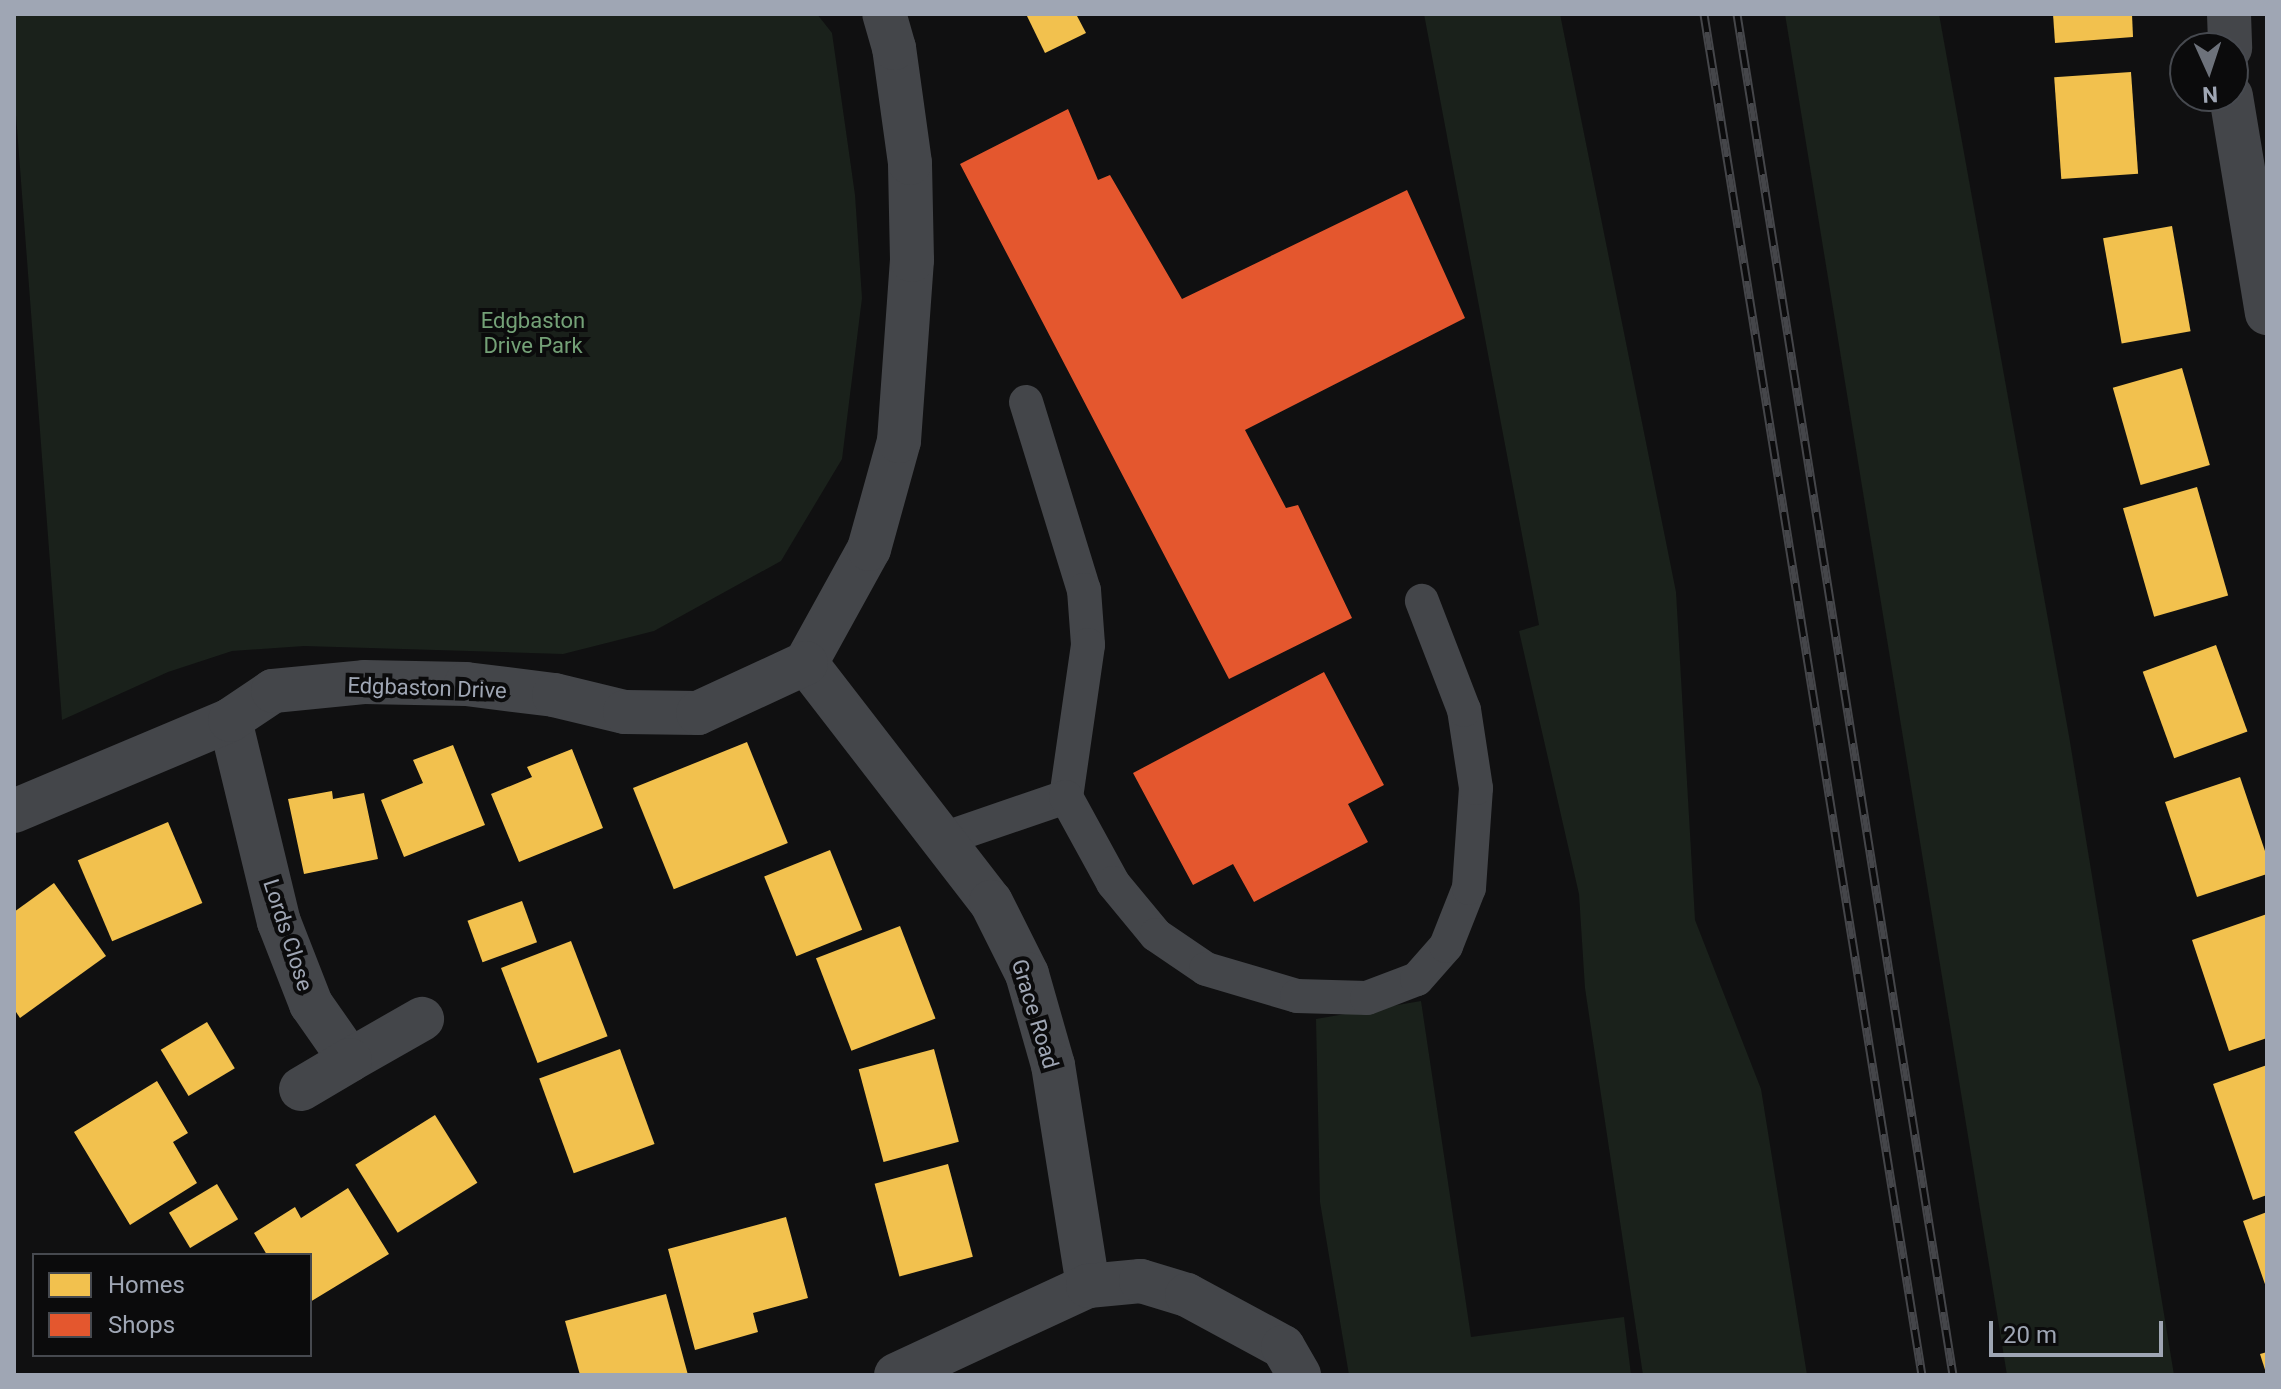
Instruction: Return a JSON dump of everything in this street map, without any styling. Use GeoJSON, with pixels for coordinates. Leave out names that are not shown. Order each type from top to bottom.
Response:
{"type":"FeatureCollection","features":[{"type":"Feature","properties":{"kind":"street"},"geometry":{"type":"LineString","coordinates":[[806,663],[869,549],[899,441],[912,260],[910,163],[894,48],[884,14]]}},
{"type":"Feature","properties":{"kind":"street"},"geometry":{"type":"LineString","coordinates":[[2234,112],[2267,313]]}},
{"type":"Feature","properties":{"kind":"street","name":"Edgbaston Drive"},"geometry":{"type":"LineString","coordinates":[[14,811],[230,720],[273,691],[364,682],[466,684],[554,695],[625,712],[698,713],[806,663]]}},
{"type":"Feature","properties":{"kind":"street","name":"Grace Road"},"geometry":{"type":"LineString","coordinates":[[806,663],[991,902],[1027,974],[1053,1065],[1088,1286]]}},
{"type":"Feature","properties":{"kind":"street","name":"Lords Close"},"geometry":{"type":"LineString","coordinates":[[230,720],[279,922],[311,1004],[350,1060]]}},
{"type":"Feature","properties":{"kind":"street"},"geometry":{"type":"LineString","coordinates":[[301,1089],[422,1019]]}},
{"type":"Feature","properties":{"kind":"street"},"geometry":{"type":"LineString","coordinates":[[896,1375],[1088,1286],[1141,1281],[1187,1295],[1283,1347],[1299,1375]]}},
{"type":"Feature","properties":{"kind":"lane"},"geometry":{"type":"LineString","coordinates":[[1026,402],[1084,590],[1088,645],[1066,797],[1113,883],[1156,935],[1206,969],[1297,996],[1367,998],[1417,979],[1446,946],[1469,888],[1476,788],[1464,710],[1422,601]]}},
{"type":"Feature","properties":{"kind":"lane"},"geometry":{"type":"LineString","coordinates":[[943,839],[1066,797]]}},
{"type":"Feature","properties":{"kind":"green space","name":"Edgbaston Drive Park"},"geometry":{"type":"Polygon","coordinates":[[[14,14],[817,14],[832,33],[855,195],[862,298],[842,459],[781,561],[654,631],[563,654],[304,646],[232,651],[168,672],[62,720],[14,89],[14,14]]]}},
{"type":"Feature","properties":{"kind":"green space"},"geometry":{"type":"Polygon","coordinates":[[[1424,14],[1560,14],[1676,592],[1695,920],[1761,1089],[1807,1375],[1643,1375],[1585,988],[1579,894],[1519,631],[1539,625],[1424,14]]]}},
{"type":"Feature","properties":{"kind":"green space"},"geometry":{"type":"Polygon","coordinates":[[[1785,14],[1939,14],[2069,736],[2174,1375],[2007,1375],[1785,14]]]}},
{"type":"Feature","properties":{"kind":"green space"},"geometry":{"type":"Polygon","coordinates":[[[1421,1001],[1471,1337],[1624,1317],[1631,1375],[1349,1375],[1320,1202],[1316,1019],[1421,1001]]]}},
{"type":"Feature","properties":{"kind":"building: Homes"},"geometry":{"type":"Polygon","coordinates":[[[1026,14],[1076,14],[1086,33],[1045,53],[1026,14]]]}},
{"type":"Feature","properties":{"kind":"building: Homes"},"geometry":{"type":"Polygon","coordinates":[[[2053,14],[2132,14],[2133,37],[2055,43],[2053,14]]]}},
{"type":"Feature","properties":{"kind":"building: Homes"},"geometry":{"type":"Polygon","coordinates":[[[2131,72],[2138,174],[2061,179],[2054,77],[2131,72]]]}},
{"type":"Feature","properties":{"kind":"building: Homes"},"geometry":{"type":"Polygon","coordinates":[[[2172,226],[2191,331],[2122,344],[2103,238],[2172,226]]]}},
{"type":"Feature","properties":{"kind":"building: Homes"},"geometry":{"type":"Polygon","coordinates":[[[2182,368],[2210,465],[2141,485],[2113,388],[2182,368]]]}},
{"type":"Feature","properties":{"kind":"building: Homes"},"geometry":{"type":"Polygon","coordinates":[[[2197,487],[2228,596],[2154,617],[2123,508],[2197,487]]]}},
{"type":"Feature","properties":{"kind":"building: Homes"},"geometry":{"type":"Polygon","coordinates":[[[2216,645],[2247,731],[2174,758],[2143,672],[2216,645]]]}},
{"type":"Feature","properties":{"kind":"building: Homes"},"geometry":{"type":"Polygon","coordinates":[[[747,742],[788,843],[674,889],[633,788],[747,742]]]}},
{"type":"Feature","properties":{"kind":"building: Homes"},"geometry":{"type":"Polygon","coordinates":[[[453,745],[485,825],[404,857],[381,800],[423,783],[413,760],[453,745]]]}},
{"type":"Feature","properties":{"kind":"building: Homes"},"geometry":{"type":"Polygon","coordinates":[[[572,749],[603,828],[519,862],[491,794],[532,777],[527,767],[572,749]]]}},
{"type":"Feature","properties":{"kind":"building: Homes"},"geometry":{"type":"Polygon","coordinates":[[[2240,777],[2267,857],[2267,874],[2197,897],[2165,802],[2240,777]]]}},
{"type":"Feature","properties":{"kind":"building: Homes"},"geometry":{"type":"Polygon","coordinates":[[[332,791],[333,799],[364,793],[378,859],[304,874],[288,799],[332,791]]]}},
{"type":"Feature","properties":{"kind":"building: Homes"},"geometry":{"type":"Polygon","coordinates":[[[168,822],[202,903],[112,941],[78,860],[168,822]]]}},
{"type":"Feature","properties":{"kind":"building: Homes"},"geometry":{"type":"Polygon","coordinates":[[[830,850],[862,930],[796,956],[764,877],[830,850]]]}},
{"type":"Feature","properties":{"kind":"building: Homes"},"geometry":{"type":"Polygon","coordinates":[[[54,883],[106,956],[20,1018],[14,1009],[14,912],[54,883]]]}},
{"type":"Feature","properties":{"kind":"building: Homes"},"geometry":{"type":"Polygon","coordinates":[[[522,901],[537,942],[483,962],[467,921],[522,901]]]}},
{"type":"Feature","properties":{"kind":"building: Homes"},"geometry":{"type":"Polygon","coordinates":[[[2267,914],[2267,1038],[2229,1051],[2192,940],[2267,914]]]}},
{"type":"Feature","properties":{"kind":"building: Homes"},"geometry":{"type":"Polygon","coordinates":[[[900,926],[935,1018],[851,1051],[816,958],[900,926]]]}},
{"type":"Feature","properties":{"kind":"building: Homes"},"geometry":{"type":"Polygon","coordinates":[[[571,941],[608,1036],[538,1063],[501,968],[571,941]]]}},
{"type":"Feature","properties":{"kind":"building: Homes"},"geometry":{"type":"Polygon","coordinates":[[[207,1022],[235,1068],[189,1096],[161,1050],[207,1022]]]}},
{"type":"Feature","properties":{"kind":"building: Homes"},"geometry":{"type":"Polygon","coordinates":[[[620,1049],[655,1144],[574,1173],[539,1078],[620,1049]]]}},
{"type":"Feature","properties":{"kind":"building: Homes"},"geometry":{"type":"Polygon","coordinates":[[[934,1049],[959,1142],[884,1162],[859,1069],[934,1049]]]}},
{"type":"Feature","properties":{"kind":"building: Homes"},"geometry":{"type":"Polygon","coordinates":[[[2267,1065],[2267,1195],[2253,1200],[2213,1084],[2267,1065]]]}},
{"type":"Feature","properties":{"kind":"building: Homes"},"geometry":{"type":"Polygon","coordinates":[[[157,1081],[188,1133],[173,1142],[197,1183],[130,1225],[74,1132],[157,1081]]]}},
{"type":"Feature","properties":{"kind":"building: Homes"},"geometry":{"type":"Polygon","coordinates":[[[435,1115],[477,1183],[398,1233],[355,1165],[435,1115]]]}},
{"type":"Feature","properties":{"kind":"building: Homes"},"geometry":{"type":"Polygon","coordinates":[[[948,1164],[973,1257],[899,1276],[875,1184],[948,1164]]]}},
{"type":"Feature","properties":{"kind":"building: Homes"},"geometry":{"type":"Polygon","coordinates":[[[217,1184],[238,1219],[190,1248],[169,1213],[217,1184]]]}},
{"type":"Feature","properties":{"kind":"building: Homes"},"geometry":{"type":"Polygon","coordinates":[[[348,1188],[389,1254],[312,1301],[312,1253],[266,1253],[254,1233],[295,1207],[301,1218],[348,1188]]]}},
{"type":"Feature","properties":{"kind":"building: Homes"},"geometry":{"type":"Polygon","coordinates":[[[2267,1212],[2267,1290],[2243,1221],[2267,1212]]]}},
{"type":"Feature","properties":{"kind":"building: Homes"},"geometry":{"type":"Polygon","coordinates":[[[786,1217],[808,1298],[753,1313],[758,1332],[695,1350],[668,1249],[786,1217]]]}},
{"type":"Feature","properties":{"kind":"building: Homes"},"geometry":{"type":"Polygon","coordinates":[[[666,1294],[688,1375],[580,1375],[565,1321],[666,1294]]]}},
{"type":"Feature","properties":{"kind":"building: Homes"},"geometry":{"type":"Polygon","coordinates":[[[2267,1352],[2267,1373],[2266,1373],[2260,1354],[2267,1352]]]}},
{"type":"Feature","properties":{"kind":"building: Shops"},"geometry":{"type":"Polygon","coordinates":[[[1068,109],[1098,180],[1110,175],[1182,299],[1407,190],[1465,318],[1245,430],[1286,508],[1298,505],[1352,618],[1229,679],[960,164],[1068,109]]]}},
{"type":"Feature","properties":{"kind":"building: Shops"},"geometry":{"type":"Polygon","coordinates":[[[1324,672],[1384,785],[1348,804],[1368,842],[1254,902],[1233,864],[1193,885],[1133,773],[1324,672]]]}},
{"type":"Feature","properties":{"kind":"railway"},"geometry":{"type":"LineString","coordinates":[[1704,14],[1922,1375]]}},
{"type":"Feature","properties":{"kind":"railway"},"geometry":{"type":"LineString","coordinates":[[1737,14],[1953,1375]]}}]}
